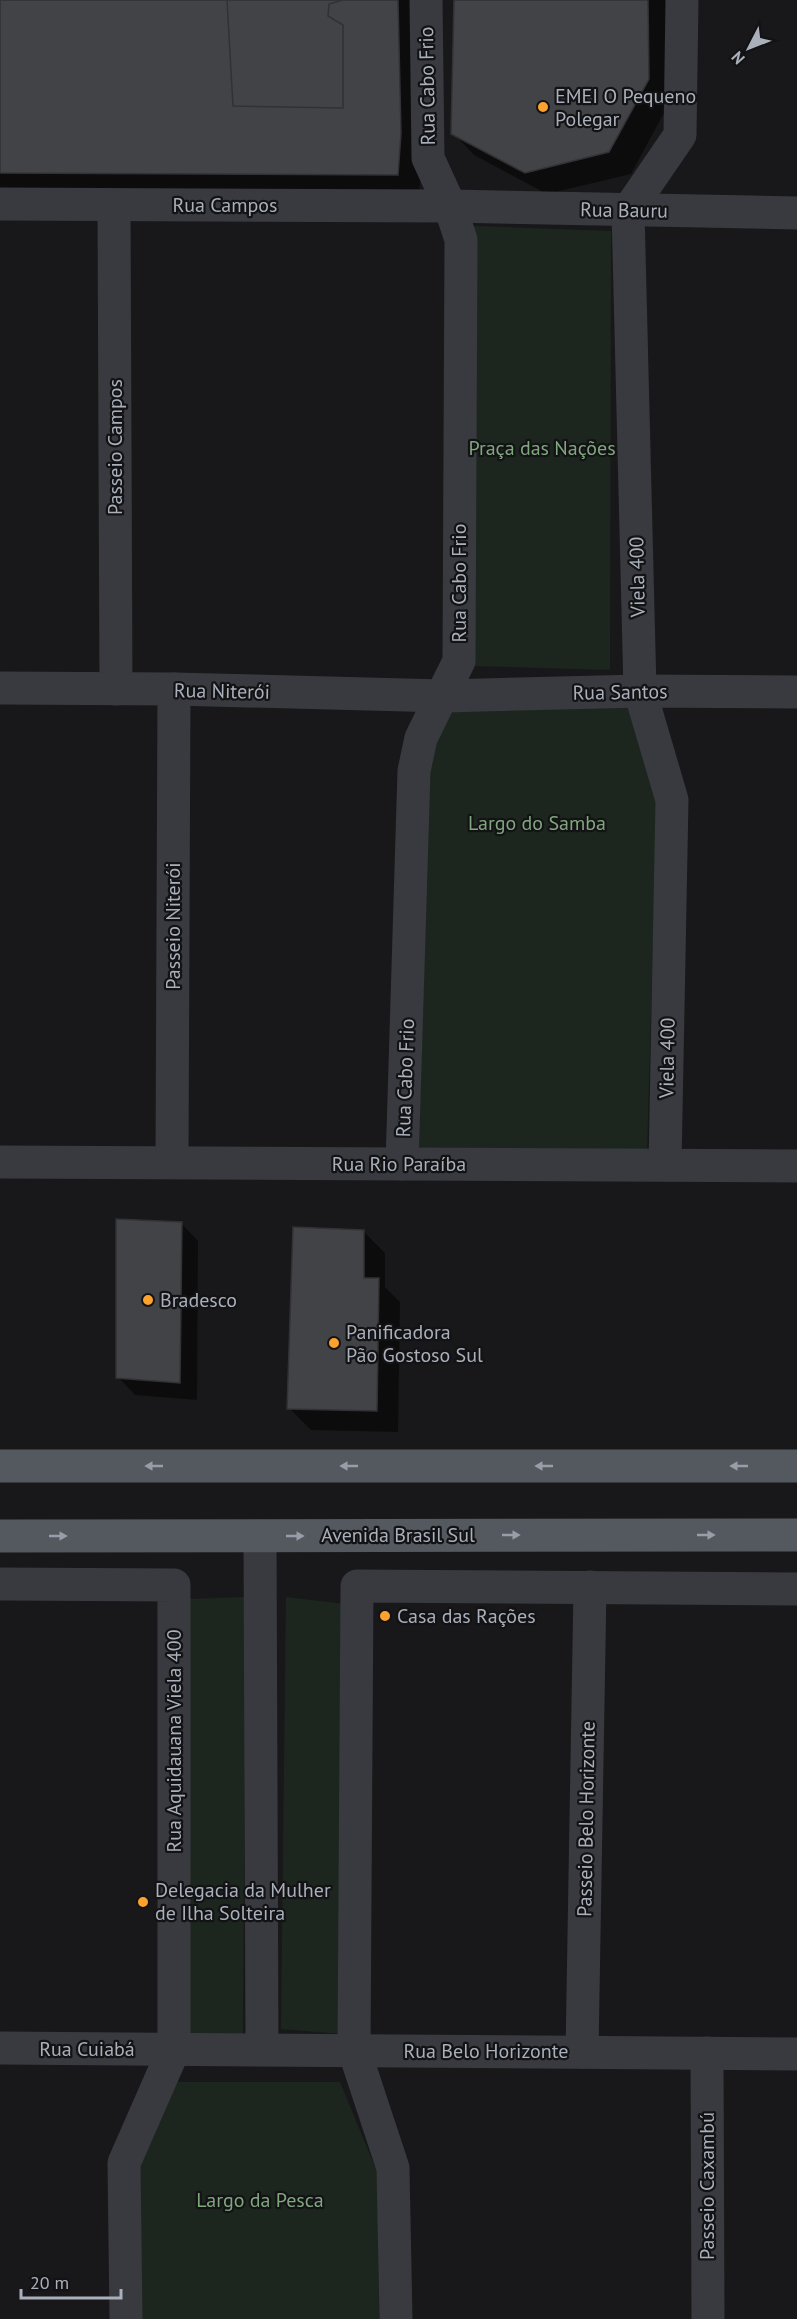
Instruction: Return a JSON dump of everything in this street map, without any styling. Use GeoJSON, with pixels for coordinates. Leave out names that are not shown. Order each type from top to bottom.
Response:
{"type":"FeatureCollection","features":[{"type":"Feature","properties":{"kind":"main road"},"geometry":{"type":"LineString","coordinates":[[0,1466],[797,1466]]}},
{"type":"Feature","properties":{"kind":"main road","name":"Avenida Brasil Sul"},"geometry":{"type":"LineString","coordinates":[[0,1536],[797,1535]]}},
{"type":"Feature","properties":{"kind":"street","name":"Rua Cabo Frio"},"geometry":{"type":"LineString","coordinates":[[402,1164],[414,771],[421,738],[444,696],[459,661],[461,240],[450,206],[428,158],[426,0]]}},
{"type":"Feature","properties":{"kind":"street"},"geometry":{"type":"LineString","coordinates":[[628,211],[680,135],[682,0]]}},
{"type":"Feature","properties":{"kind":"street","name":"Rua Campos"},"geometry":{"type":"LineString","coordinates":[[0,204],[450,206]]}},
{"type":"Feature","properties":{"kind":"street","name":"Passeio Campos"},"geometry":{"type":"LineString","coordinates":[[114,205],[116,689]]}},
{"type":"Feature","properties":{"kind":"street","name":"Rua Bauru"},"geometry":{"type":"LineString","coordinates":[[450,206],[797,213]]}},
{"type":"Feature","properties":{"kind":"street","name":"Viela 400"},"geometry":{"type":"LineString","coordinates":[[628,211],[640,691],[672,801],[665,1165]]}},
{"type":"Feature","properties":{"kind":"street","name":"Rua Niterói"},"geometry":{"type":"LineString","coordinates":[[0,688],[174,689],[444,696]]}},
{"type":"Feature","properties":{"kind":"street","name":"Passeio Niterói"},"geometry":{"type":"LineString","coordinates":[[172,1162],[174,689]]}},
{"type":"Feature","properties":{"kind":"street","name":"Rua Santos"},"geometry":{"type":"LineString","coordinates":[[444,696],[640,691],[797,692]]}},
{"type":"Feature","properties":{"kind":"street","name":"Rua Rio Paraíba"},"geometry":{"type":"LineString","coordinates":[[0,1162],[797,1166]]}},
{"type":"Feature","properties":{"kind":"street"},"geometry":{"type":"LineString","coordinates":[[260,1536],[262,2049]]}},
{"type":"Feature","properties":{"kind":"street","name":"Rua Aquidauana Viela 400"},"geometry":{"type":"LineString","coordinates":[[0,1584],[174,1585],[174,2049],[124,2163],[126,2319]]}},
{"type":"Feature","properties":{"kind":"street"},"geometry":{"type":"LineString","coordinates":[[396,2319],[393,2168],[354,2050],[357,1586],[797,1589]]}},
{"type":"Feature","properties":{"kind":"street","name":"Passeio Belo Horizonte"},"geometry":{"type":"LineString","coordinates":[[582,2052],[590,1587]]}},
{"type":"Feature","properties":{"kind":"street","name":"Rua Cuiabá"},"geometry":{"type":"LineString","coordinates":[[0,2048],[174,2049]]}},
{"type":"Feature","properties":{"kind":"street","name":"Rua Belo Horizonte"},"geometry":{"type":"LineString","coordinates":[[174,2049],[797,2054]]}},
{"type":"Feature","properties":{"kind":"street","name":"Passeio Caxambú"},"geometry":{"type":"LineString","coordinates":[[707,2053],[708,2319]]}},
{"type":"Feature","properties":{"kind":"green space","name":"Praça das Nações"},"geometry":{"type":"Polygon","coordinates":[[[474,226],[611,231],[610,670],[472,666],[474,226]]]}},
{"type":"Feature","properties":{"kind":"green space","name":"Largo do Samba"},"geometry":{"type":"Polygon","coordinates":[[[627,702],[657,796],[647,1153],[415,1151],[416,777],[457,704],[627,702]]]}},
{"type":"Feature","properties":{"kind":"green space"},"geometry":{"type":"Polygon","coordinates":[[[246,1597],[243,2035],[185,2033],[187,1599],[246,1597]]]}},
{"type":"Feature","properties":{"kind":"green space"},"geometry":{"type":"Polygon","coordinates":[[[286,1597],[345,1604],[342,2034],[281,2029],[286,1597]]]}},
{"type":"Feature","properties":{"kind":"green space","name":"Largo da Pesca"},"geometry":{"type":"Polygon","coordinates":[[[176,2082],[340,2082],[378,2174],[379,2319],[141,2319],[140,2163],[176,2082]]]}},
{"type":"Feature","properties":{"kind":"building"},"geometry":{"type":"Polygon","coordinates":[[[0,0],[398,0],[401,133],[398,175],[0,173],[0,0]]]}},
{"type":"Feature","properties":{"kind":"building"},"geometry":{"type":"Polygon","coordinates":[[[227,0],[343,0],[329,4],[328,16],[343,25],[343,108],[233,106],[227,0]]]}},
{"type":"Feature","properties":{"kind":"building","name":"EMEI O Pequeno Polegar"},"geometry":{"type":"Polygon","coordinates":[[[454,0],[648,0],[649,79],[609,152],[525,173],[451,134],[454,0]]]}},
{"type":"Feature","properties":{"kind":"building","name":"Bradesco"},"geometry":{"type":"Polygon","coordinates":[[[116,1219],[182,1222],[180,1383],[116,1378],[116,1219]]]}},
{"type":"Feature","properties":{"kind":"building","name":"Panificadora Pão Gostoso Sul"},"geometry":{"type":"Polygon","coordinates":[[[293,1227],[364,1230],[364,1278],[379,1278],[377,1411],[287,1409],[293,1227]]]}},
{"type":"Feature","properties":{"kind":"place","name":"EMEI O Pequeno Polegar"},"geometry":{"type":"Point","coordinates":[543,107]}},
{"type":"Feature","properties":{"kind":"place","name":"Bradesco"},"geometry":{"type":"Point","coordinates":[148,1300]}},
{"type":"Feature","properties":{"kind":"place","name":"Panificadora Pão Gostoso Sul"},"geometry":{"type":"Point","coordinates":[334,1343]}},
{"type":"Feature","properties":{"kind":"place","name":"Casa das Rações"},"geometry":{"type":"Point","coordinates":[385,1616]}},
{"type":"Feature","properties":{"kind":"place","name":"Delegacia da Mulher de Ilha Solteira"},"geometry":{"type":"Point","coordinates":[143,1902]}}]}
